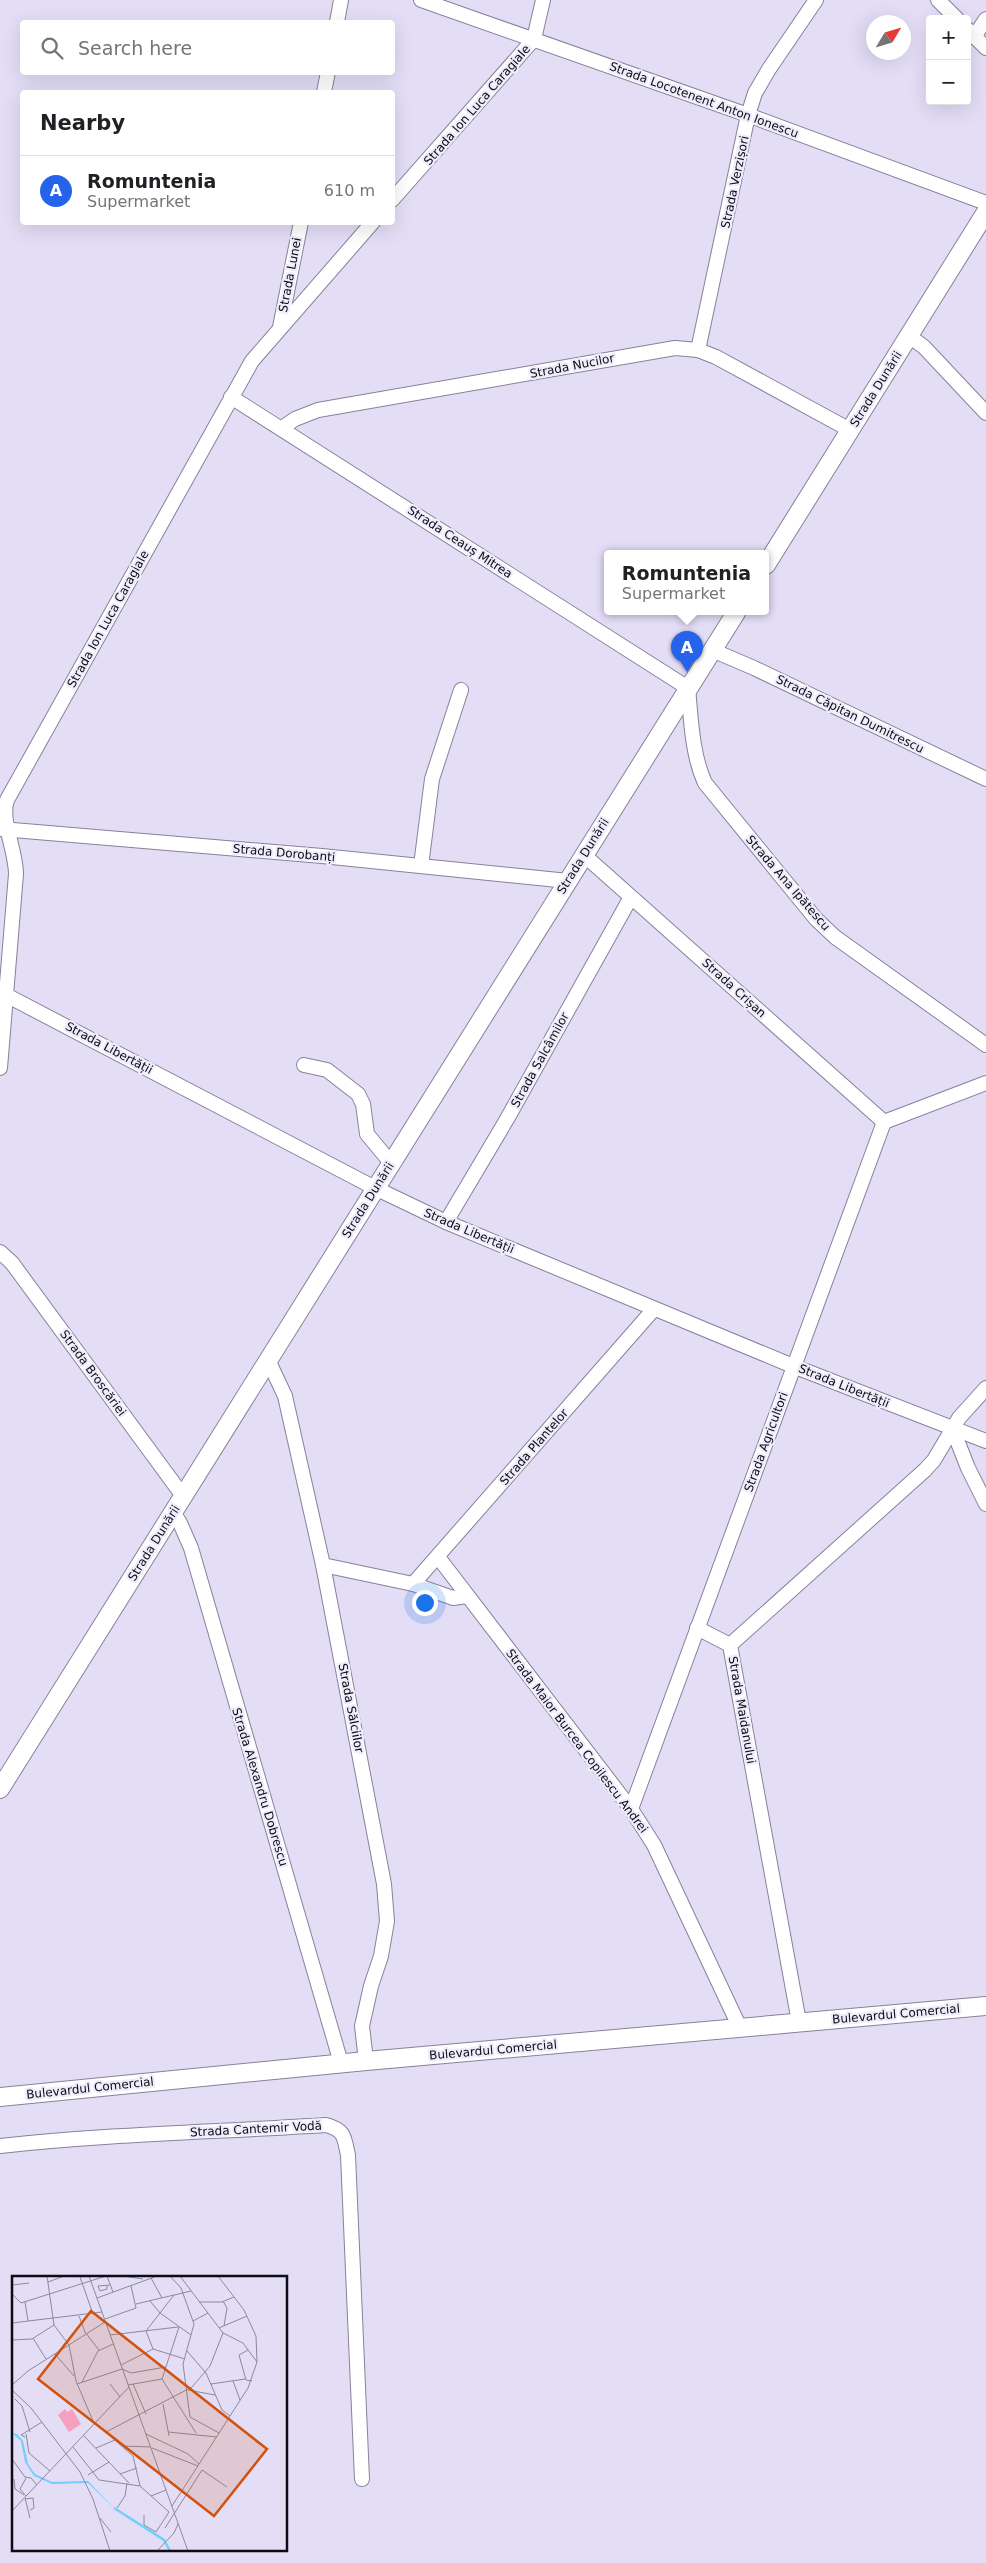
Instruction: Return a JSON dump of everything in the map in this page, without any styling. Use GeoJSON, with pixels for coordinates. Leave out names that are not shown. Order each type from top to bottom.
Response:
{"type":"FeatureCollection","features":[{"type":"Feature","properties":{"kind":"main road","name":"Strada Dunării"},"geometry":{"type":"LineString","coordinates":[[769,560],[986,212]]}},
{"type":"Feature","properties":{"kind":"main road","name":"Strada Dunării"},"geometry":{"type":"LineString","coordinates":[[0,1789],[734,615]]}},
{"type":"Feature","properties":{"kind":"main road","name":"Bulevardul Comercial"},"geometry":{"type":"LineString","coordinates":[[0,2097],[342,2063],[986,2006]]}},
{"type":"Feature","properties":{"kind":"street"},"geometry":{"type":"LineString","coordinates":[[337,20],[341,0]]}},
{"type":"Feature","properties":{"kind":"street","name":"Strada Locotenent Anton Ionescu"},"geometry":{"type":"LineString","coordinates":[[422,0],[748,115],[986,203]]}},
{"type":"Feature","properties":{"kind":"street","name":"Strada Ion Luca Caragiale"},"geometry":{"type":"LineString","coordinates":[[395,197],[534,39],[543,0]]}},
{"type":"Feature","properties":{"kind":"street","name":"Strada Verzișori"},"geometry":{"type":"LineString","coordinates":[[698,350],[748,115],[755,93],[816,0]]}},
{"type":"Feature","properties":{"kind":"street"},"geometry":{"type":"LineString","coordinates":[[938,0],[953,15]]}},
{"type":"Feature","properties":{"kind":"street"},"geometry":{"type":"LineString","coordinates":[[986,19],[971,33],[986,48]]}},
{"type":"Feature","properties":{"kind":"street"},"geometry":{"type":"LineString","coordinates":[[324,90],[327,75]]}},
{"type":"Feature","properties":{"kind":"street","name":"Strada Lunei"},"geometry":{"type":"LineString","coordinates":[[280,328],[299,225]]}},
{"type":"Feature","properties":{"kind":"street","name":"Strada Ion Luca Caragiale"},"geometry":{"type":"LineString","coordinates":[[0,1068],[4,994],[16,874],[15,856],[4,830],[3,816],[7,800],[252,361],[370,225]]}},
{"type":"Feature","properties":{"kind":"street"},"geometry":{"type":"LineString","coordinates":[[909,336],[924,347],[986,413]]}},
{"type":"Feature","properties":{"kind":"street","name":"Strada Nucilor"},"geometry":{"type":"LineString","coordinates":[[282,428],[295,419],[318,410],[510,378],[650,350],[675,348],[698,350],[716,357],[850,430]]}},
{"type":"Feature","properties":{"kind":"street","name":"Strada Ceauș Mitrea"},"geometry":{"type":"LineString","coordinates":[[231,397],[688,688]]}},
{"type":"Feature","properties":{"kind":"street","name":"Strada Căpitan Dumitrescu"},"geometry":{"type":"LineString","coordinates":[[712,650],[754,668],[986,779]]}},
{"type":"Feature","properties":{"kind":"street","name":"Strada Ana Ipătescu"},"geometry":{"type":"LineString","coordinates":[[688,688],[692,726],[701,774],[705,783],[823,927],[986,1045]]}},
{"type":"Feature","properties":{"kind":"street"},"geometry":{"type":"LineString","coordinates":[[421,866],[432,779],[461,690]]}},
{"type":"Feature","properties":{"kind":"street","name":"Strada Dorobanți"},"geometry":{"type":"LineString","coordinates":[[4,830],[421,866],[568,881]]}},
{"type":"Feature","properties":{"kind":"street","name":"Strada Crișan"},"geometry":{"type":"LineString","coordinates":[[584,855],[884,1122]]}},
{"type":"Feature","properties":{"kind":"street","name":"Strada Salcâmilor"},"geometry":{"type":"LineString","coordinates":[[446,1222],[507,1119],[631,897]]}},
{"type":"Feature","properties":{"kind":"street","name":"Strada Libertății"},"geometry":{"type":"LineString","coordinates":[[4,994],[375,1188],[446,1222],[793,1366],[953,1430],[986,1441]]}},
{"type":"Feature","properties":{"kind":"street"},"geometry":{"type":"LineString","coordinates":[[304,1065],[327,1070],[358,1094],[363,1104],[367,1134],[390,1163]]}},
{"type":"Feature","properties":{"kind":"street"},"geometry":{"type":"LineString","coordinates":[[884,1122],[986,1083]]}},
{"type":"Feature","properties":{"kind":"street","name":"Strada Agricultori"},"geometry":{"type":"LineString","coordinates":[[631,1809],[697,1628],[734,1534],[793,1366],[884,1122]]}},
{"type":"Feature","properties":{"kind":"street","name":"Strada Broscăriei"},"geometry":{"type":"LineString","coordinates":[[0,1252],[12,1263],[183,1496]]}},
{"type":"Feature","properties":{"kind":"street","name":"Strada Plantelor"},"geometry":{"type":"LineString","coordinates":[[413,1584],[654,1309]]}},
{"type":"Feature","properties":{"kind":"street","name":"Strada Sălciilor"},"geometry":{"type":"LineString","coordinates":[[268,1360],[276,1373],[285,1396],[323,1566],[384,1884],[387,1921],[381,1956],[371,1986],[362,2026],[366,2061]]}},
{"type":"Feature","properties":{"kind":"street","name":"Strada Maidanului"},"geometry":{"type":"LineString","coordinates":[[799,2022],[730,1645],[926,1470],[968,1406],[986,1388]]}},
{"type":"Feature","properties":{"kind":"street"},"geometry":{"type":"LineString","coordinates":[[953,1430],[968,1468],[986,1504]]}},
{"type":"Feature","properties":{"kind":"street","name":"Strada Alexandru Dobrescu"},"geometry":{"type":"LineString","coordinates":[[173,1512],[191,1548],[342,2063]]}},
{"type":"Feature","properties":{"kind":"street","name":"Strada Maior Burcea Copilescu Andrei"},"geometry":{"type":"LineString","coordinates":[[438,1557],[631,1809],[654,1845],[740,2028]]}},
{"type":"Feature","properties":{"kind":"street"},"geometry":{"type":"LineString","coordinates":[[323,1566],[413,1584],[454,1598],[467,1596]]}},
{"type":"Feature","properties":{"kind":"street"},"geometry":{"type":"LineString","coordinates":[[697,1628],[730,1645]]}},
{"type":"Feature","properties":{"kind":"street","name":"Strada Cantemir Vodă"},"geometry":{"type":"LineString","coordinates":[[0,2146],[74,2138],[172,2132],[326,2125],[338,2128],[344,2137],[348,2155],[362,2479]]}},
{"type":"Feature","properties":{"kind":"place","name":"Romuntenia"},"geometry":{"type":"Point","coordinates":[687,672]}}]}
